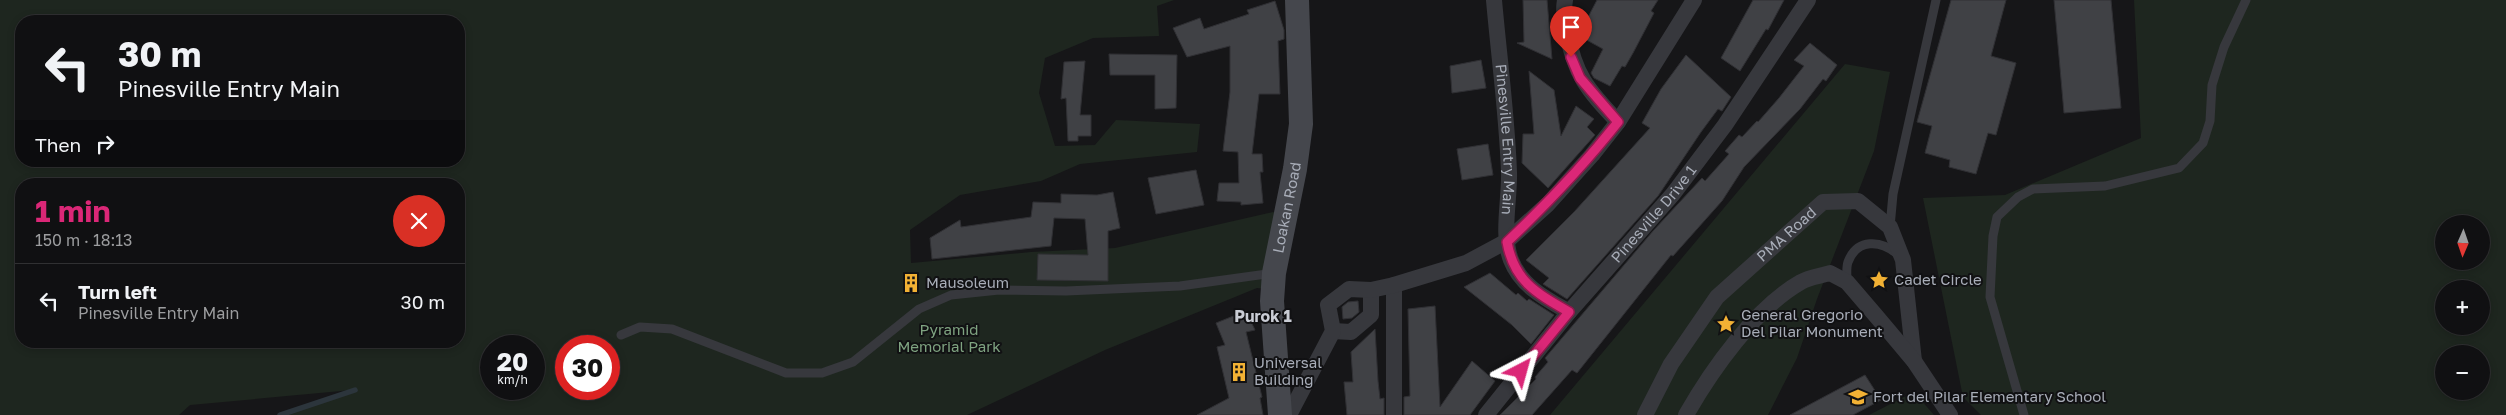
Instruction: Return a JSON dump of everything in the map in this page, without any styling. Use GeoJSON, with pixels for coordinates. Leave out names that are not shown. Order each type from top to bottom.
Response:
{"type":"FeatureCollection","features":[{"type":"Feature","properties":{"kind":"main road","name":"Loakan Road"},"geometry":{"type":"LineString","coordinates":[[1280,415],[1272,301],[1274,273],[1295,169],[1301,124],[1297,0]]}},
{"type":"Feature","properties":{"kind":"street","name":"Pinesville Entry Main"},"geometry":{"type":"LineString","coordinates":[[1494,0],[1509,173],[1507,242],[1510,259],[1522,279],[1538,294],[1569,312]]}},
{"type":"Feature","properties":{"kind":"street"},"geometry":{"type":"LineString","coordinates":[[1565,0],[1564,9],[1571,57],[1580,78],[1618,122]]}},
{"type":"Feature","properties":{"kind":"street"},"geometry":{"type":"LineString","coordinates":[[1290,415],[1332,331],[1328,305],[1348,289],[1371,290],[1394,285],[1466,263],[1507,242],[1548,204],[1592,155],[1618,122],[1694,0]]}},
{"type":"Feature","properties":{"kind":"street","name":"Pinesville Drive 1"},"geometry":{"type":"LineString","coordinates":[[1486,415],[1569,312],[1673,194],[1724,125],[1808,0]]}},
{"type":"Feature","properties":{"kind":"street","name":"PMA Road"},"geometry":{"type":"LineString","coordinates":[[1645,415],[1671,364],[1717,297],[1823,202],[1858,201],[1890,227],[1903,260],[1914,361]]}},
{"type":"Feature","properties":{"kind":"street"},"geometry":{"type":"LineString","coordinates":[[1686,415],[1708,376],[1765,310],[1801,281],[1830,273],[1847,282]]}},
{"type":"Feature","properties":{"kind":"street","name":"PMA Road"},"geometry":{"type":"LineString","coordinates":[[1847,282],[1914,361],[1950,415]]}},
{"type":"Feature","properties":{"kind":"street"},"geometry":{"type":"LineString","coordinates":[[1394,285],[1394,415]]}},
{"type":"Feature","properties":{"kind":"street"},"geometry":{"type":"LineString","coordinates":[[1332,331],[1351,332],[1371,315],[1371,290]]}},
{"type":"Feature","properties":{"kind":"lane"},"geometry":{"type":"LineString","coordinates":[[1890,227],[1892,194],[1936,0]]}},
{"type":"Feature","properties":{"kind":"lane"},"geometry":{"type":"LineString","coordinates":[[2024,415],[1990,297],[1993,236],[1997,217],[2018,197],[2033,189],[2105,186],[2179,168],[2203,143],[2210,121],[2212,85],[2224,47],[2246,0]]}},
{"type":"Feature","properties":{"kind":"lane"},"geometry":{"type":"LineString","coordinates":[[1847,282],[1848,262],[1856,251],[1870,243],[1887,245],[1903,260]]}},
{"type":"Feature","properties":{"kind":"lane"},"geometry":{"type":"LineString","coordinates":[[621,335],[640,328],[672,329],[786,372],[822,374],[853,362],[919,309],[951,295],[999,290],[1066,291],[1180,286],[1274,273]]}},
{"type":"Feature","properties":{"kind":"green space","name":"Pyramid Memorial Park"},"geometry":{"type":"Polygon","coordinates":[[[0,0],[1174,0],[1157,6],[1159,36],[1093,38],[1045,58],[1039,93],[1055,146],[1095,145],[1116,120],[1200,124],[1197,152],[1080,164],[1041,181],[960,195],[910,230],[911,263],[1031,252],[1115,248],[1273,212],[1279,213],[1266,289],[1257,288],[1105,350],[967,415],[280,415],[352,390],[190,405],[179,415],[0,415],[0,0]]]}},
{"type":"Feature","properties":{"kind":"green space"},"geometry":{"type":"Polygon","coordinates":[[[2134,0],[2506,0],[2506,415],[1981,415],[1963,397],[1923,198],[2005,195],[2141,138],[2134,0]]]}},
{"type":"Feature","properties":{"kind":"green space"},"geometry":{"type":"Polygon","coordinates":[[[1845,64],[1890,72],[1874,151],[1817,299],[1797,358],[1768,415],[1550,415],[1845,64]]]}},
{"type":"Feature","properties":{"kind":"green space"},"geometry":{"type":"Polygon","coordinates":[[[1914,392],[1934,415],[1869,415],[1914,392]]]}},
{"type":"Feature","properties":{"kind":"building"},"geometry":{"type":"Polygon","coordinates":[[[1523,0],[1547,0],[1552,59],[1517,43],[1524,42],[1523,0]]]}},
{"type":"Feature","properties":{"kind":"building"},"geometry":{"type":"Polygon","coordinates":[[[1597,0],[1658,0],[1651,11],[1654,13],[1633,53],[1625,67],[1622,66],[1610,86],[1594,78],[1591,73],[1603,49],[1583,38],[1588,24],[1585,23],[1597,0]]]}},
{"type":"Feature","properties":{"kind":"building"},"geometry":{"type":"Polygon","coordinates":[[[1753,0],[1784,0],[1768,30],[1766,29],[1740,71],[1721,58],[1753,0]]]}},
{"type":"Feature","properties":{"kind":"building"},"geometry":{"type":"Polygon","coordinates":[[[1951,0],[2006,0],[1991,56],[2016,63],[1996,135],[1988,133],[1976,174],[1949,167],[1950,160],[1925,153],[1932,126],[1917,122],[1951,0]]]}},
{"type":"Feature","properties":{"kind":"building"},"geometry":{"type":"Polygon","coordinates":[[[2054,0],[2111,0],[2121,108],[2064,113],[2054,0]]]}},
{"type":"Feature","properties":{"kind":"building"},"geometry":{"type":"Polygon","coordinates":[[[1275,1],[1284,30],[1284,39],[1278,41],[1280,94],[1259,94],[1252,154],[1262,154],[1263,172],[1260,172],[1263,203],[1241,205],[1241,202],[1217,201],[1219,183],[1239,183],[1238,152],[1223,151],[1230,92],[1230,46],[1187,57],[1173,28],[1200,18],[1204,29],[1249,14],[1247,10],[1275,1]]]}},
{"type":"Feature","properties":{"kind":"building"},"geometry":{"type":"Polygon","coordinates":[[[1810,43],[1837,65],[1826,81],[1823,79],[1800,109],[1744,167],[1722,201],[1673,256],[1671,255],[1577,373],[1572,370],[1532,415],[1500,415],[1536,379],[1535,377],[1548,362],[1545,358],[1653,231],[1702,178],[1705,181],[1729,154],[1725,151],[1739,135],[1742,137],[1779,98],[1804,66],[1794,60],[1810,43]]]}},
{"type":"Feature","properties":{"kind":"building"},"geometry":{"type":"Polygon","coordinates":[[[1109,54],[1177,55],[1176,108],[1155,109],[1155,75],[1110,75],[1109,54]]]}},
{"type":"Feature","properties":{"kind":"building"},"geometry":{"type":"Polygon","coordinates":[[[1686,55],[1731,97],[1722,111],[1718,109],[1701,132],[1658,196],[1567,299],[1543,284],[1549,278],[1526,260],[1574,212],[1650,128],[1642,123],[1661,89],[1686,55]]]}},
{"type":"Feature","properties":{"kind":"building"},"geometry":{"type":"Polygon","coordinates":[[[1481,60],[1486,88],[1452,93],[1450,66],[1481,60]]]}},
{"type":"Feature","properties":{"kind":"building"},"geometry":{"type":"Polygon","coordinates":[[[1085,61],[1080,115],[1091,115],[1091,136],[1078,136],[1078,141],[1068,141],[1066,98],[1061,99],[1064,62],[1085,61]]]}},
{"type":"Feature","properties":{"kind":"building"},"geometry":{"type":"Polygon","coordinates":[[[1529,71],[1554,90],[1561,136],[1576,106],[1594,119],[1587,127],[1595,135],[1548,188],[1522,163],[1523,134],[1534,134],[1529,71]]]}},
{"type":"Feature","properties":{"kind":"building"},"geometry":{"type":"Polygon","coordinates":[[[1488,144],[1493,175],[1462,180],[1457,149],[1488,144]]]}},
{"type":"Feature","properties":{"kind":"building"},"geometry":{"type":"Polygon","coordinates":[[[1196,170],[1204,205],[1156,214],[1148,178],[1196,170]]]}},
{"type":"Feature","properties":{"kind":"building"},"geometry":{"type":"Polygon","coordinates":[[[1113,192],[1120,228],[1108,231],[1108,281],[1037,280],[1038,254],[1088,255],[1085,219],[1054,218],[1051,246],[932,259],[930,238],[960,220],[961,227],[1031,217],[1033,202],[1061,203],[1061,194],[1097,195],[1113,192]]]}},
{"type":"Feature","properties":{"kind":"building"},"geometry":{"type":"Polygon","coordinates":[[[1490,273],[1516,295],[1518,293],[1527,301],[1529,299],[1554,315],[1531,344],[1512,325],[1464,287],[1490,273]]]}},
{"type":"Feature","properties":{"kind":"building"},"geometry":{"type":"Polygon","coordinates":[[[1358,301],[1359,312],[1352,318],[1343,319],[1342,307],[1348,302],[1358,301]]]}},
{"type":"Feature","properties":{"kind":"building"},"geometry":{"type":"Polygon","coordinates":[[[1435,306],[1440,407],[1472,361],[1495,381],[1470,415],[1404,415],[1404,397],[1410,396],[1408,309],[1435,306]]]}},
{"type":"Feature","properties":{"kind":"building"},"geometry":{"type":"Polygon","coordinates":[[[1246,311],[1255,330],[1246,332],[1262,397],[1260,398],[1263,415],[1197,415],[1229,398],[1217,347],[1225,345],[1216,323],[1246,311]]]}},
{"type":"Feature","properties":{"kind":"building"},"geometry":{"type":"Polygon","coordinates":[[[1375,329],[1378,381],[1380,399],[1384,398],[1384,415],[1347,415],[1344,382],[1353,382],[1351,352],[1375,329]]]}},
{"type":"Feature","properties":{"kind":"building"},"geometry":{"type":"Polygon","coordinates":[[[1865,375],[1881,400],[1853,415],[1790,415],[1865,375]]]}},
{"type":"Feature","properties":{"kind":"waterway"},"geometry":{"type":"LineString","coordinates":[[280,415],[355,390]]}},
{"type":"Feature","properties":{"kind":"place","name":"Cadet Circle"},"geometry":{"type":"Point","coordinates":[1879,280]}},
{"type":"Feature","properties":{"kind":"place","name":"Mausoleum"},"geometry":{"type":"Point","coordinates":[911,283]}},
{"type":"Feature","properties":{"kind":"place","name":"General Gregorio Del Pilar Monument"},"geometry":{"type":"Point","coordinates":[1726,324]}},
{"type":"Feature","properties":{"kind":"place","name":"Universal Building"},"geometry":{"type":"Point","coordinates":[1239,372]}},
{"type":"Feature","properties":{"kind":"place","name":"Fort del Pilar Elementary School"},"geometry":{"type":"Point","coordinates":[1858,397]}},
{"type":"Feature","properties":{"kind":"district","name":"Purok 1"},"geometry":{"type":"Point","coordinates":[1263,316]}},
{"type":"Feature","properties":{"kind":"route"},"geometry":{"type":"LineString","coordinates":[[1521,371],[1569,312],[1538,294],[1522,279],[1510,259],[1507,242],[1548,204],[1592,155],[1618,122],[1602,106],[1580,78],[1571,57]]}}]}
